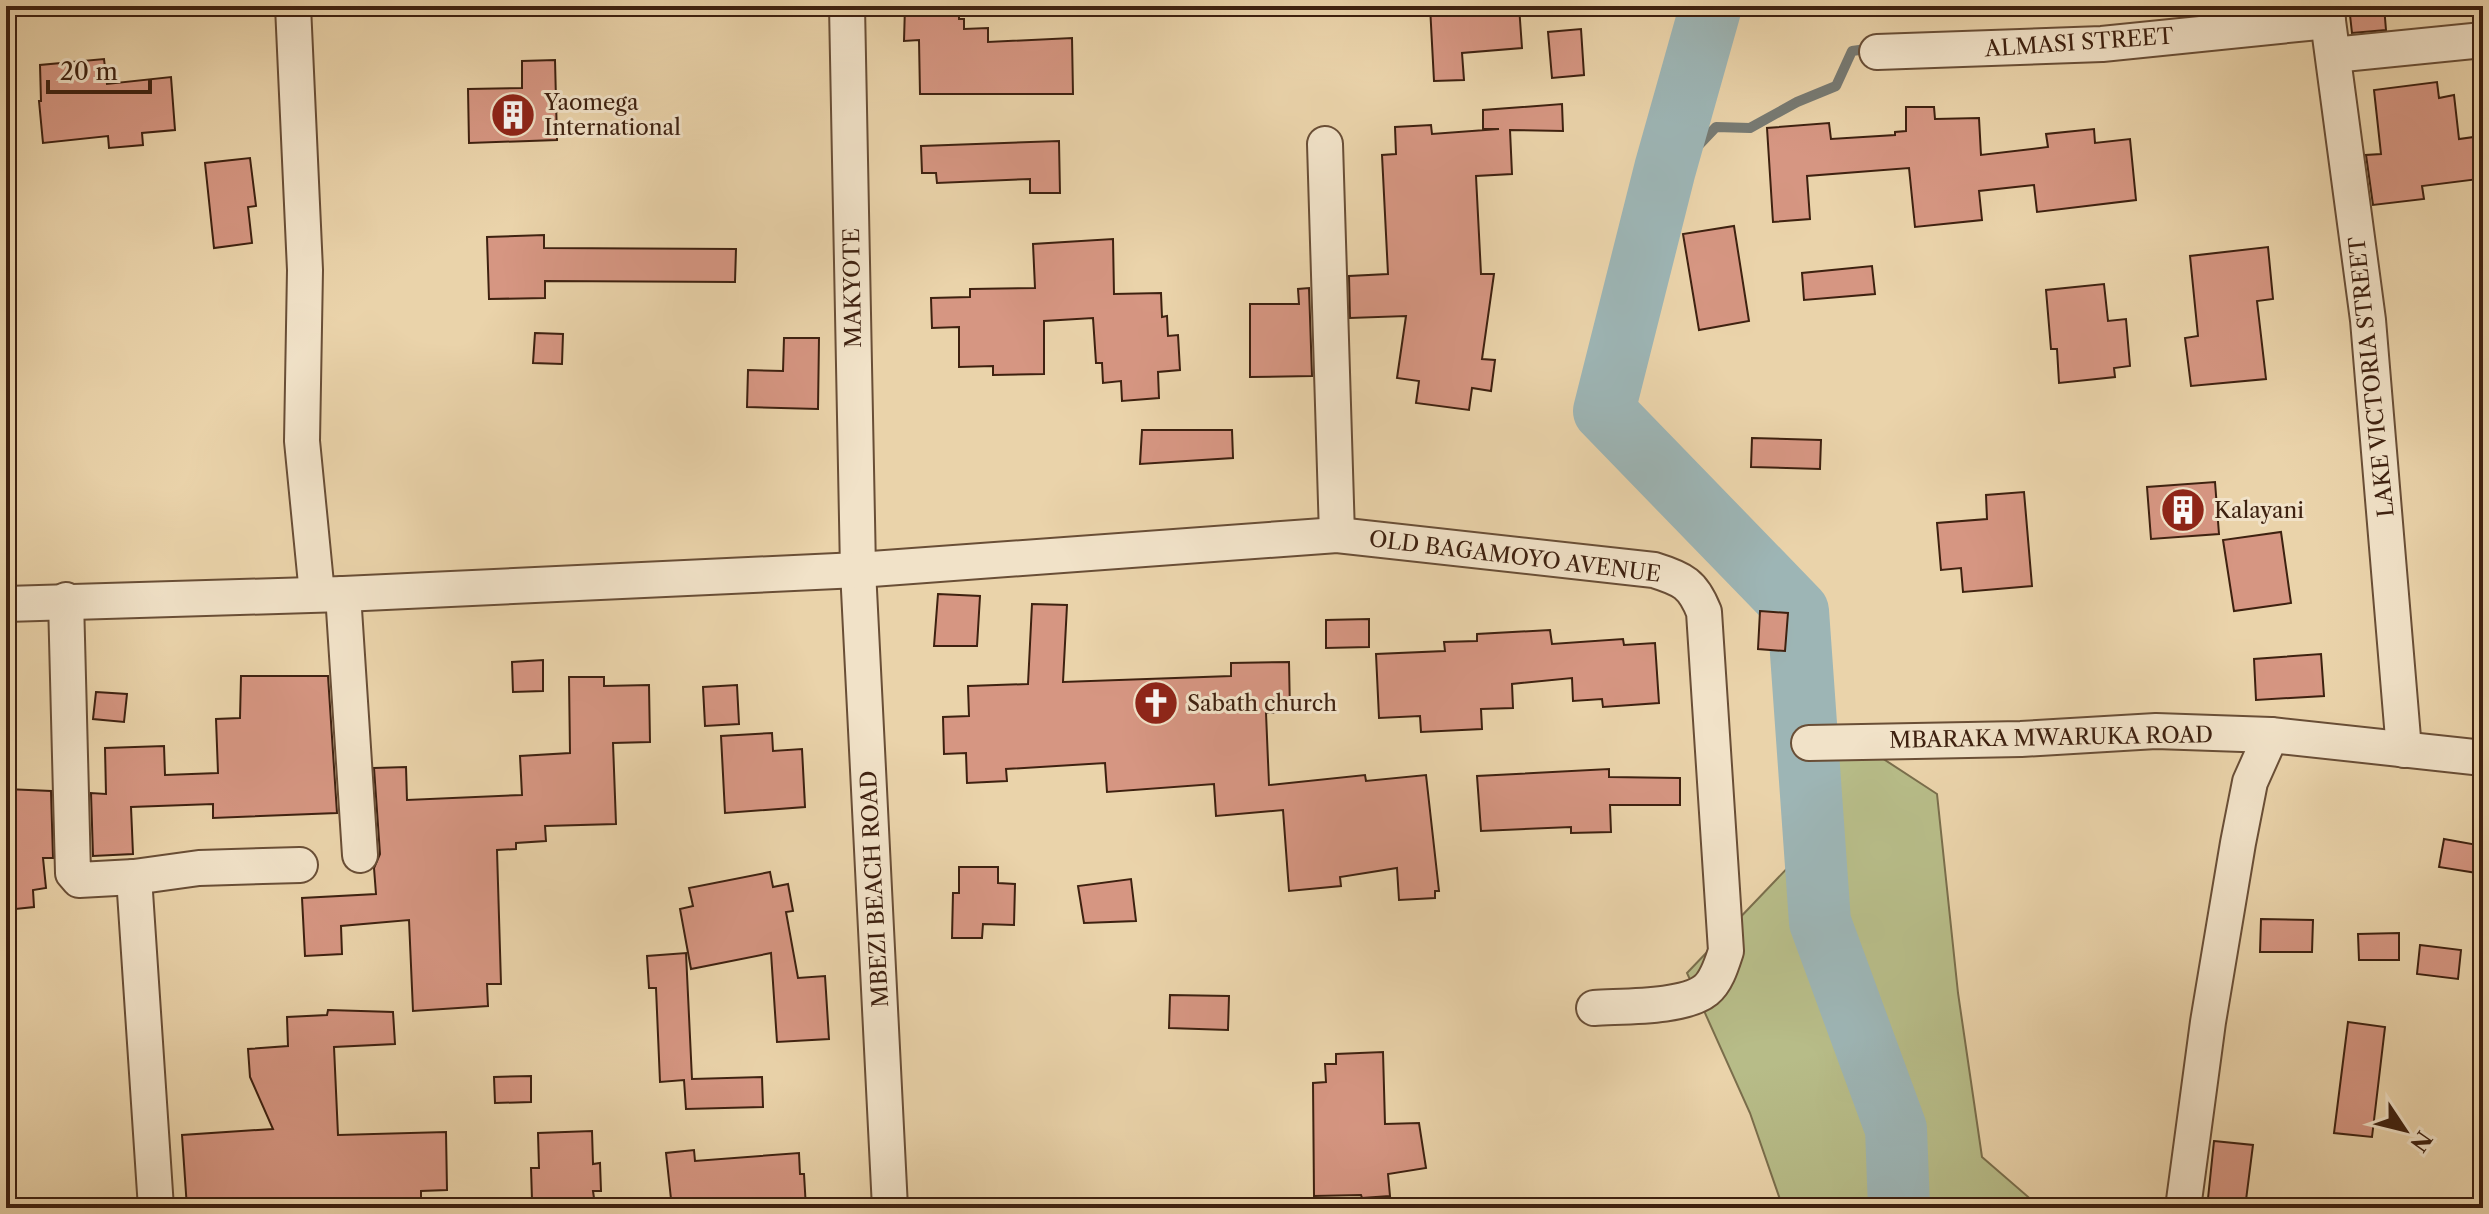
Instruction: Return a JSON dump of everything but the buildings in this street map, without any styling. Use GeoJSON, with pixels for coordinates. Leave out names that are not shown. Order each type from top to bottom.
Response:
{"type":"FeatureCollection","features":[{"type":"Feature","properties":{"kind":"street"},"geometry":{"type":"LineString","coordinates":[[293,6],[305,270],[302,441],[330,594],[360,855]]}},
{"type":"Feature","properties":{"kind":"street","name":"MAKYOTE"},"geometry":{"type":"LineString","coordinates":[[847,6],[858,570]]}},
{"type":"Feature","properties":{"kind":"street","name":"ALMASI STREET"},"geometry":{"type":"LineString","coordinates":[[1877,52],[2102,44],[2327,14]]}},
{"type":"Feature","properties":{"kind":"street","name":"LAKE VICTORIA STREET"},"geometry":{"type":"LineString","coordinates":[[2327,14],[2368,320],[2404,750]]}},
{"type":"Feature","properties":{"kind":"street"},"geometry":{"type":"LineString","coordinates":[[2333,55],[2483,40]]}},
{"type":"Feature","properties":{"kind":"street"},"geometry":{"type":"LineString","coordinates":[[1325,144],[1337,535]]}},
{"type":"Feature","properties":{"kind":"street","name":"OLD BAGAMOYO AVENUE"},"geometry":{"type":"LineString","coordinates":[[6,604],[330,594],[858,570],[1337,535],[1654,570],[1677,577],[1696,591],[1704,612],[1726,951],[1719,971],[1707,990],[1684,1000],[1594,1008]]}},
{"type":"Feature","properties":{"kind":"street","name":"MBEZI BEACH ROAD"},"geometry":{"type":"LineString","coordinates":[[858,570],[890,1208]]}},
{"type":"Feature","properties":{"kind":"street"},"geometry":{"type":"LineString","coordinates":[[66,600],[73,873],[79,880],[134,877],[199,868],[300,865]]}},
{"type":"Feature","properties":{"kind":"street","name":"MBARAKA MWARUKA ROAD"},"geometry":{"type":"LineString","coordinates":[[1809,743],[2021,739],[2156,731],[2271,735],[2483,758]]}},
{"type":"Feature","properties":{"kind":"street"},"geometry":{"type":"LineString","coordinates":[[2183,1208],[2208,1022],[2238,843],[2250,782],[2271,735]]}},
{"type":"Feature","properties":{"kind":"street"},"geometry":{"type":"LineString","coordinates":[[134,877],[156,1208]]}},
{"type":"Feature","properties":{"kind":"green space"},"geometry":{"type":"Polygon","coordinates":[[[1781,692],[1937,794],[1958,993],[1982,1157],[2041,1208],[1783,1208],[1750,1113],[1687,973],[1797,858],[1781,692]]]}},
{"type":"Feature","properties":{"kind":"waterway"},"geometry":{"type":"LineString","coordinates":[[1711,6],[1665,169],[1604,411],[1798,611],[1820,922],[1896,1129],[1899,1208]]}},
{"type":"Feature","properties":{"kind":"waterway"},"geometry":{"type":"LineString","coordinates":[[1665,169],[1697,147],[1716,127],[1750,128],[1797,102],[1836,86],[1852,51],[1874,48]]}},
{"type":"Feature","properties":{"kind":"place","name":"Yaomega International"},"geometry":{"type":"Point","coordinates":[513,115]}},
{"type":"Feature","properties":{"kind":"place","name":"Kalayani"},"geometry":{"type":"Point","coordinates":[2183,510]}},
{"type":"Feature","properties":{"kind":"place","name":"Sabath church"},"geometry":{"type":"Point","coordinates":[1156,703]}}]}
